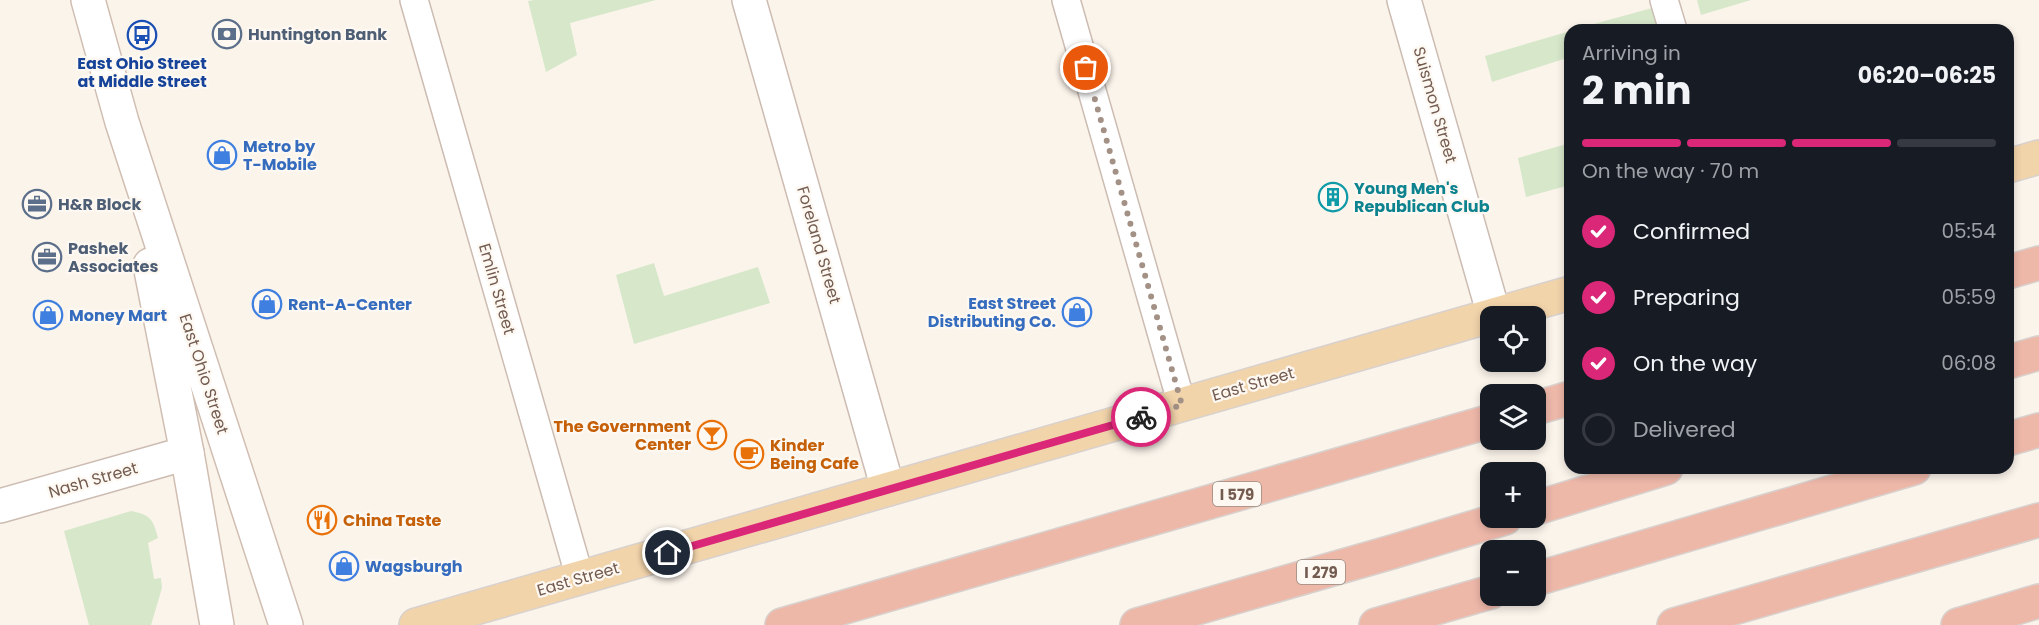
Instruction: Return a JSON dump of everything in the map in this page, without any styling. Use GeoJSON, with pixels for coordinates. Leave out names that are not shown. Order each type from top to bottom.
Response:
{"type":"FeatureCollection","features":[{"type":"Feature","properties":{"kind":"highway"},"geometry":{"type":"LineString","coordinates":[[2014,270],[2039,263]]}},
{"type":"Feature","properties":{"kind":"highway"},"geometry":{"type":"LineString","coordinates":[[2014,360],[2039,353]]}},
{"type":"Feature","properties":{"kind":"highway"},"geometry":{"type":"LineString","coordinates":[[1546,405],[1564,400]]}},
{"type":"Feature","properties":{"kind":"highway","name":"I 579"},"geometry":{"type":"LineString","coordinates":[[782,625],[1480,424]]}},
{"type":"Feature","properties":{"kind":"highway"},"geometry":{"type":"LineString","coordinates":[[2014,437],[2039,430]]}},
{"type":"Feature","properties":{"kind":"highway"},"geometry":{"type":"LineString","coordinates":[[1546,505],[1646,474]]}},
{"type":"Feature","properties":{"kind":"highway"},"geometry":{"type":"LineString","coordinates":[[1546,576],[1894,474]]}},
{"type":"Feature","properties":{"kind":"highway"},"geometry":{"type":"LineString","coordinates":[[1674,625],[2039,520]]}},
{"type":"Feature","properties":{"kind":"highway","name":"I 279"},"geometry":{"type":"LineString","coordinates":[[1137,625],[1480,526]]}},
{"type":"Feature","properties":{"kind":"highway"},"geometry":{"type":"LineString","coordinates":[[1376,625],[1480,595]]}},
{"type":"Feature","properties":{"kind":"highway"},"geometry":{"type":"LineString","coordinates":[[1958,625],[2039,601]]}},
{"type":"Feature","properties":{"kind":"main road","name":"East Ohio Street"},"geometry":{"type":"LineString","coordinates":[[88,0],[122,122],[286,625]]}},
{"type":"Feature","properties":{"kind":"main road","name":"Foreland Street"},"geometry":{"type":"LineString","coordinates":[[749,0],[888,489]]}},
{"type":"Feature","properties":{"kind":"main road","name":"Suismon Street"},"geometry":{"type":"LineString","coordinates":[[1404,0],[1491,306]]}},
{"type":"Feature","properties":{"kind":"main road","name":"East Ohio Street"},"geometry":{"type":"LineString","coordinates":[[122,122],[187,453],[217,625]]}},
{"type":"Feature","properties":{"kind":"main road"},"geometry":{"type":"LineString","coordinates":[[2014,164],[2039,157]]}},
{"type":"Feature","properties":{"kind":"main road","name":"East Street"},"geometry":{"type":"LineString","coordinates":[[1525,306],[1564,295]]}},
{"type":"Feature","properties":{"kind":"main road","name":"East Street"},"geometry":{"type":"LineString","coordinates":[[416,625],[1480,319]]}},
{"type":"Feature","properties":{"kind":"main road","name":"Nash Street"},"geometry":{"type":"LineString","coordinates":[[0,506],[187,453]]}},
{"type":"Feature","properties":{"kind":"lane","name":"Emlin Street"},"geometry":{"type":"LineString","coordinates":[[414,0],[580,578]]}},
{"type":"Feature","properties":{"kind":"lane"},"geometry":{"type":"LineString","coordinates":[[1066,0],[1182,405]]}},
{"type":"Feature","properties":{"kind":"lane"},"geometry":{"type":"LineString","coordinates":[[1664,0],[1670,24]]}},
{"type":"Feature","properties":{"kind":"green space"},"geometry":{"type":"Polygon","coordinates":[[[656,0],[570,23],[577,55],[546,72],[528,1],[656,0]]]}},
{"type":"Feature","properties":{"kind":"green space"},"geometry":{"type":"Polygon","coordinates":[[[1697,0],[1751,0],[1701,15],[1697,0]]]}},
{"type":"Feature","properties":{"kind":"green space"},"geometry":{"type":"Polygon","coordinates":[[[1652,8],[1657,24],[1594,24],[1652,8]]]}},
{"type":"Feature","properties":{"kind":"green space"},"geometry":{"type":"Polygon","coordinates":[[[1564,33],[1564,59],[1492,82],[1485,56],[1564,33]]]}},
{"type":"Feature","properties":{"kind":"green space"},"geometry":{"type":"Polygon","coordinates":[[[1564,145],[1564,187],[1526,197],[1518,158],[1564,145]]]}},
{"type":"Feature","properties":{"kind":"green space"},"geometry":{"type":"Polygon","coordinates":[[[654,263],[664,296],[758,267],[770,303],[634,344],[616,275],[654,263]]]}},
{"type":"Feature","properties":{"kind":"green space"},"geometry":{"type":"Polygon","coordinates":[[[131,511],[143,514],[150,519],[158,538],[148,543],[154,579],[161,578],[162,588],[151,625],[89,625],[64,531],[131,511]]]}},
{"type":"Feature","properties":{"kind":"way so far"},"geometry":{"type":"LineString","coordinates":[[1086,68],[1182,405],[1141,417]]}},
{"type":"Feature","properties":{"kind":"place","name":"Huntington Bank"},"geometry":{"type":"Point","coordinates":[227,34]}},
{"type":"Feature","properties":{"kind":"place","name":"East Ohio Street at Middle Street"},"geometry":{"type":"Point","coordinates":[142,35]}},
{"type":"Feature","properties":{"kind":"place","name":"Metro by T-Mobile"},"geometry":{"type":"Point","coordinates":[222,155]}},
{"type":"Feature","properties":{"kind":"place","name":"Young Men's Republican Club"},"geometry":{"type":"Point","coordinates":[1333,197]}},
{"type":"Feature","properties":{"kind":"place","name":"H&R Block"},"geometry":{"type":"Point","coordinates":[37,204]}},
{"type":"Feature","properties":{"kind":"place","name":"Pashek Associates"},"geometry":{"type":"Point","coordinates":[47,257]}},
{"type":"Feature","properties":{"kind":"place","name":"Rent-A-Center"},"geometry":{"type":"Point","coordinates":[267,304]}},
{"type":"Feature","properties":{"kind":"place","name":"East Street Distributing Co."},"geometry":{"type":"Point","coordinates":[1077,312]}},
{"type":"Feature","properties":{"kind":"place","name":"Money Mart"},"geometry":{"type":"Point","coordinates":[48,315]}},
{"type":"Feature","properties":{"kind":"place","name":"The Government Center"},"geometry":{"type":"Point","coordinates":[712,435]}},
{"type":"Feature","properties":{"kind":"place","name":"Kinder Being Cafe"},"geometry":{"type":"Point","coordinates":[749,454]}},
{"type":"Feature","properties":{"kind":"place","name":"China Taste"},"geometry":{"type":"Point","coordinates":[322,520]}},
{"type":"Feature","properties":{"kind":"place","name":"Wagsburgh"},"geometry":{"type":"Point","coordinates":[344,566]}},
{"type":"Feature","properties":{"kind":"route"},"geometry":{"type":"LineString","coordinates":[[668,553],[1141,417]]}}]}
